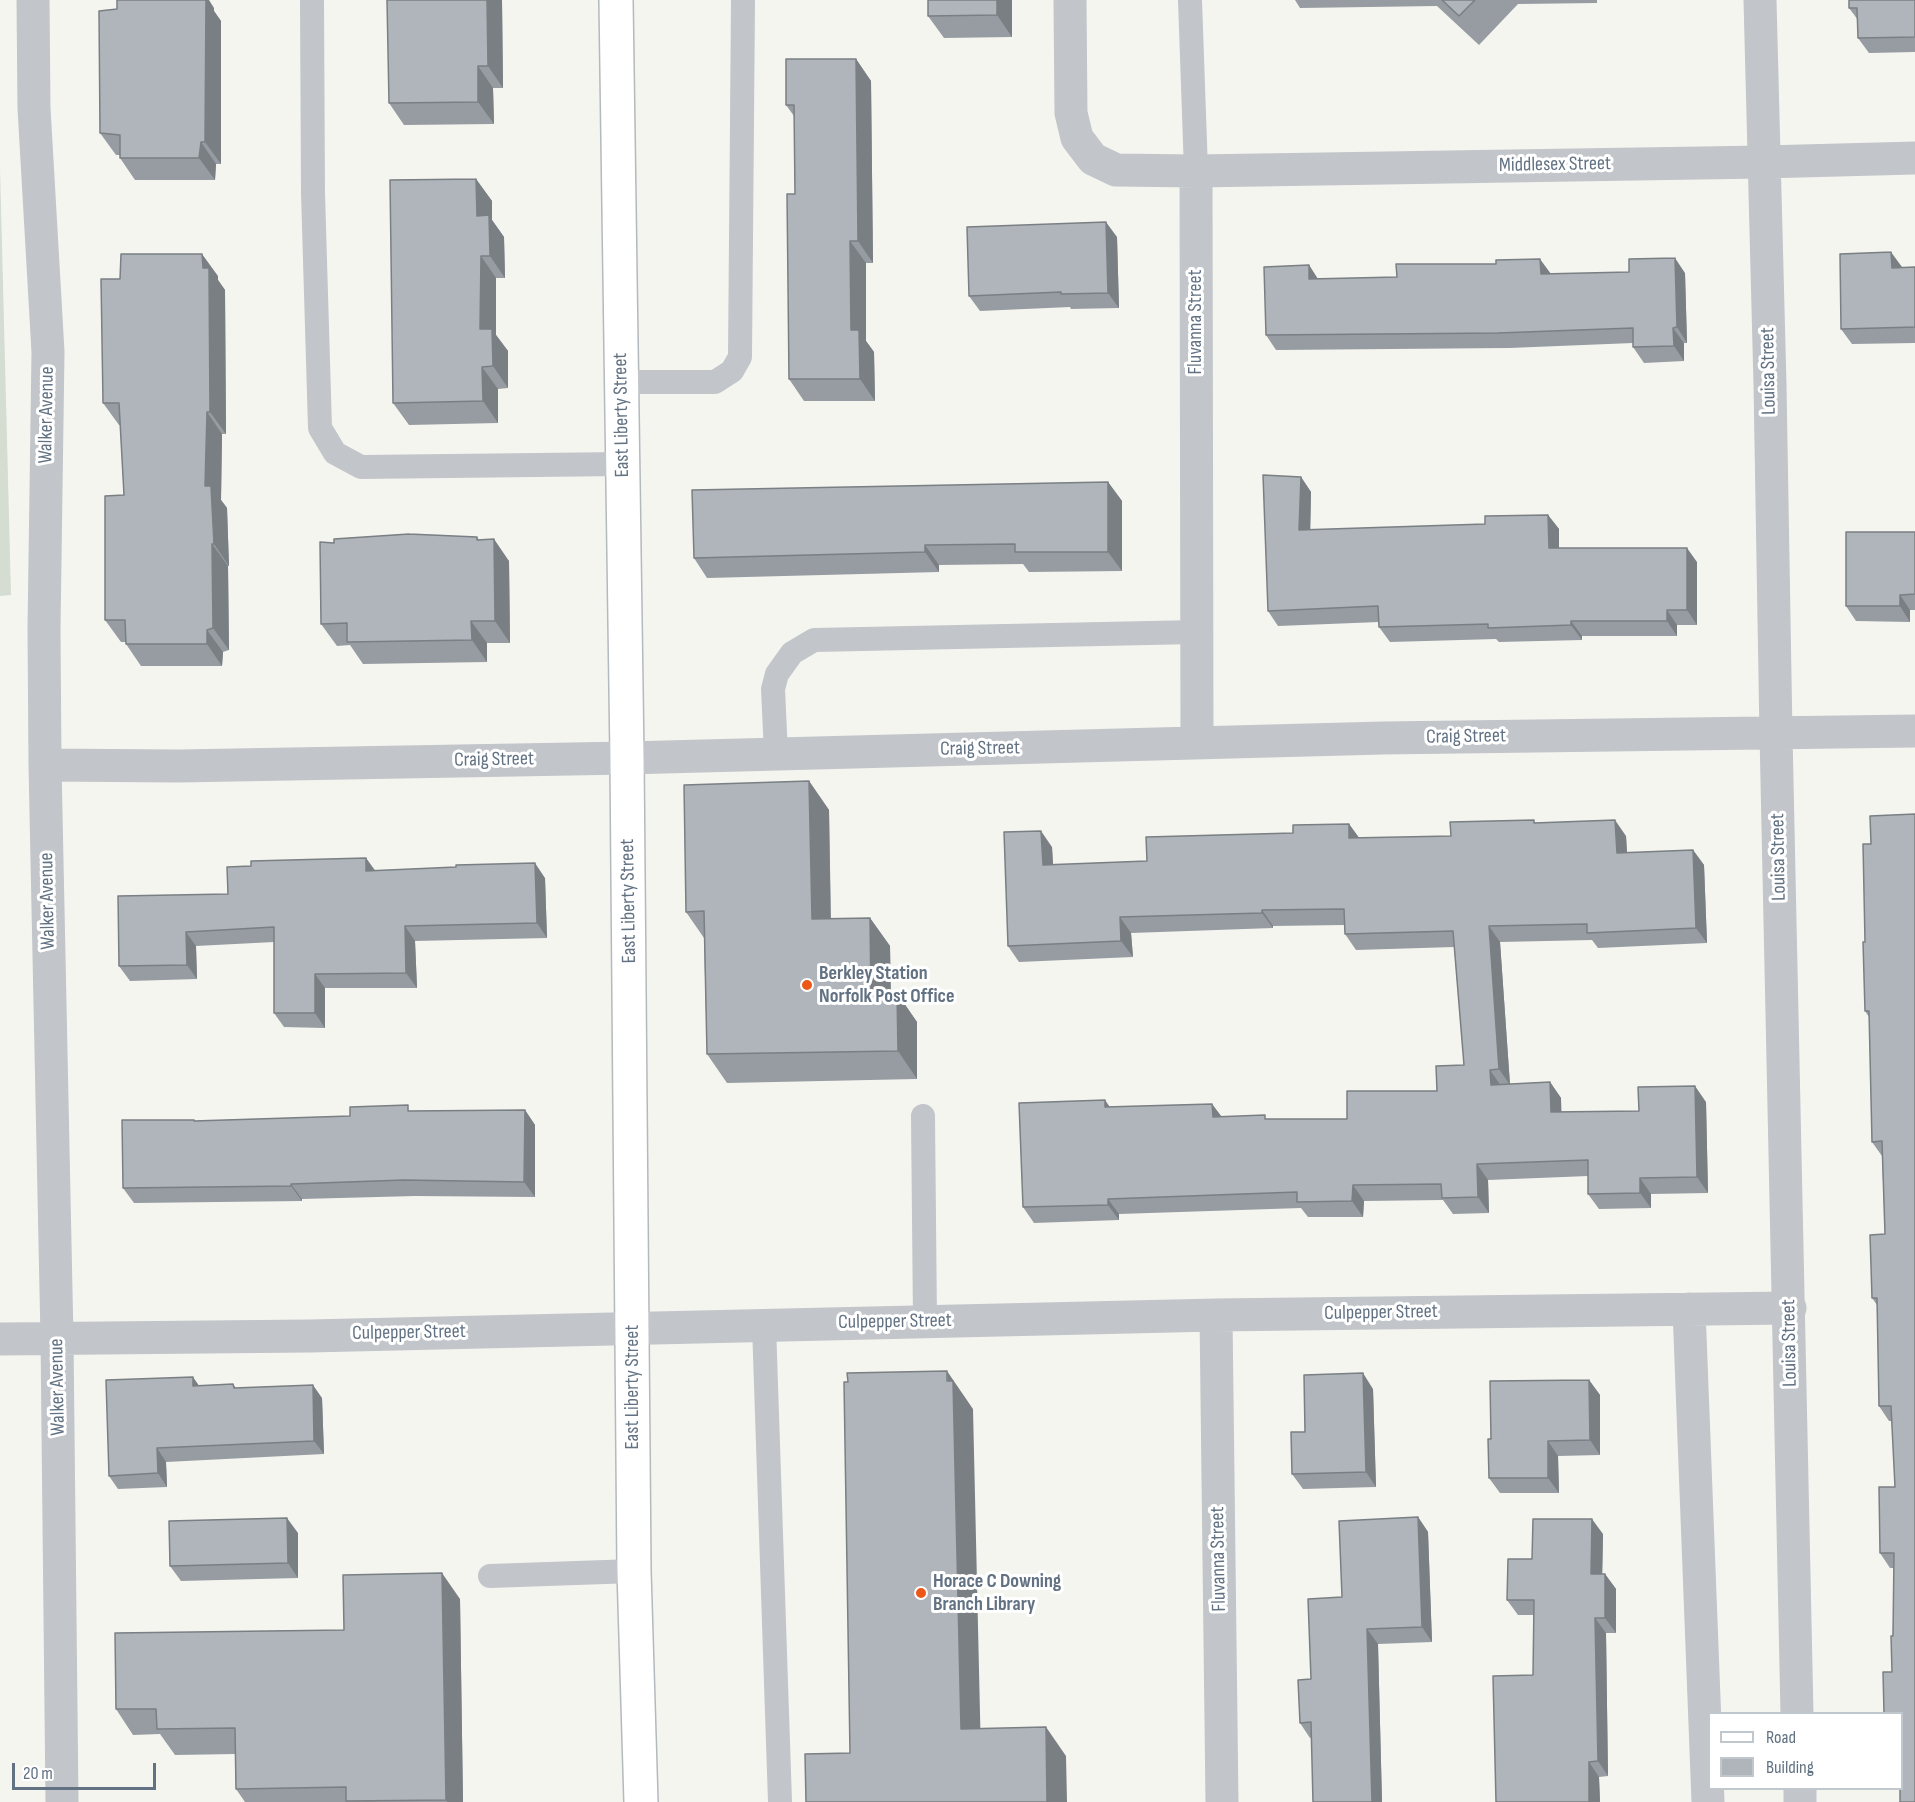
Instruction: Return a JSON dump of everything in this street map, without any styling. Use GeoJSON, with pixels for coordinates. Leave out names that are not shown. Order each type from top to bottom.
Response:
{"type":"FeatureCollection","features":[{"type":"Feature","properties":{"kind":"main road","name":"East Liberty Street"},"geometry":{"type":"LineString","coordinates":[[616,0],[627,758],[634,1571],[641,1802]]}},
{"type":"Feature","properties":{"kind":"street","name":"Walker Avenue"},"geometry":{"type":"LineString","coordinates":[[33,0],[34,108],[48,352],[44,629],[45,765],[57,1338],[62,1802]]}},
{"type":"Feature","properties":{"kind":"street"},"geometry":{"type":"LineString","coordinates":[[1070,0],[1071,113],[1077,138],[1093,159],[1116,170],[1196,171]]}},
{"type":"Feature","properties":{"kind":"street","name":"Louisa Street"},"geometry":{"type":"LineString","coordinates":[[1760,0],[1797,1712]]}},
{"type":"Feature","properties":{"kind":"street","name":"Middlesex Street"},"geometry":{"type":"LineString","coordinates":[[1196,171],[1915,158]]}},
{"type":"Feature","properties":{"kind":"street","name":"Fluvanna Street"},"geometry":{"type":"LineString","coordinates":[[1196,171],[1197,743]]}},
{"type":"Feature","properties":{"kind":"street","name":"Craig Street"},"geometry":{"type":"LineString","coordinates":[[45,765],[190,766],[627,758],[1383,738],[1776,734],[1915,730]]}},
{"type":"Feature","properties":{"kind":"street","name":"Culpepper Street"},"geometry":{"type":"LineString","coordinates":[[0,1340],[1216,1315],[1790,1308]]}},
{"type":"Feature","properties":{"kind":"street"},"geometry":{"type":"LineString","coordinates":[[1689,1309],[1708,1802]]}},
{"type":"Feature","properties":{"kind":"street","name":"Fluvanna Street"},"geometry":{"type":"LineString","coordinates":[[1216,1315],[1222,1802]]}},
{"type":"Feature","properties":{"kind":"lane"},"geometry":{"type":"LineString","coordinates":[[312,0],[313,193],[320,428],[335,453],[361,467],[623,464]]}},
{"type":"Feature","properties":{"kind":"lane"},"geometry":{"type":"LineString","coordinates":[[622,382],[715,382],[732,371],[740,357],[743,0]]}},
{"type":"Feature","properties":{"kind":"lane"},"geometry":{"type":"LineString","coordinates":[[1190,0],[1196,171]]}},
{"type":"Feature","properties":{"kind":"lane"},"geometry":{"type":"LineString","coordinates":[[776,754],[773,689],[777,674],[792,653],[814,640],[1197,632]]}},
{"type":"Feature","properties":{"kind":"lane"},"geometry":{"type":"LineString","coordinates":[[922,1116],[925,1322]]}},
{"type":"Feature","properties":{"kind":"lane"},"geometry":{"type":"LineString","coordinates":[[764,1325],[780,1802]]}},
{"type":"Feature","properties":{"kind":"lane"},"geometry":{"type":"LineString","coordinates":[[490,1576],[634,1571]]}},
{"type":"Feature","properties":{"kind":"shaded area"},"geometry":{"type":"Polygon","coordinates":[[[0,168],[11,595],[0,596],[0,168]]]}},
{"type":"Feature","properties":{"kind":"building"},"geometry":{"type":"Polygon","coordinates":[[[117,0],[206,0],[205,142],[201,142],[199,158],[120,158],[120,135],[100,133],[99,11],[117,9],[117,0]]]}},
{"type":"Feature","properties":{"kind":"building"},"geometry":{"type":"Polygon","coordinates":[[[387,0],[487,0],[488,66],[478,66],[478,102],[389,103],[387,0]]]}},
{"type":"Feature","properties":{"kind":"building"},"geometry":{"type":"Polygon","coordinates":[[[928,0],[997,0],[997,15],[928,16],[928,0]]]}},
{"type":"Feature","properties":{"kind":"building"},"geometry":{"type":"Polygon","coordinates":[[[1442,0],[1475,0],[1459,16],[1442,0]]]}},
{"type":"Feature","properties":{"kind":"building"},"geometry":{"type":"Polygon","coordinates":[[[1849,0],[1915,0],[1915,37],[1858,38],[1857,8],[1849,8],[1849,0]]]}},
{"type":"Feature","properties":{"kind":"building"},"geometry":{"type":"Polygon","coordinates":[[[786,59],[856,59],[858,241],[850,241],[851,330],[859,330],[860,379],[789,379],[787,194],[795,194],[794,105],[786,105],[786,59]]]}},
{"type":"Feature","properties":{"kind":"building"},"geometry":{"type":"Polygon","coordinates":[[[476,179],[477,216],[489,215],[490,256],[481,256],[480,329],[492,329],[493,366],[482,367],[483,401],[393,403],[390,180],[476,179]]]}},
{"type":"Feature","properties":{"kind":"building"},"geometry":{"type":"Polygon","coordinates":[[[1106,222],[1108,293],[1061,294],[1061,292],[969,296],[967,227],[1106,222]]]}},
{"type":"Feature","properties":{"kind":"building"},"geometry":{"type":"Polygon","coordinates":[[[1891,252],[1892,268],[1915,267],[1915,327],[1841,329],[1840,254],[1891,252]]]}},
{"type":"Feature","properties":{"kind":"building"},"geometry":{"type":"Polygon","coordinates":[[[121,254],[202,254],[203,268],[209,268],[210,412],[207,412],[205,486],[211,486],[214,544],[212,544],[213,628],[207,630],[207,644],[126,644],[125,620],[105,620],[105,496],[124,495],[119,403],[103,403],[101,279],[120,279],[121,254]]]}},
{"type":"Feature","properties":{"kind":"building"},"geometry":{"type":"Polygon","coordinates":[[[1675,258],[1677,327],[1673,328],[1674,346],[1633,347],[1633,328],[1498,333],[1266,335],[1264,267],[1309,265],[1309,279],[1397,277],[1396,264],[1496,264],[1496,260],[1540,259],[1541,274],[1629,272],[1629,259],[1675,258]]]}},
{"type":"Feature","properties":{"kind":"building"},"geometry":{"type":"Polygon","coordinates":[[[1263,475],[1301,477],[1299,530],[1485,524],[1485,516],[1548,515],[1549,548],[1687,548],[1687,610],[1667,610],[1667,621],[1571,621],[1571,625],[1488,628],[1488,624],[1379,627],[1378,606],[1268,611],[1263,475]]]}},
{"type":"Feature","properties":{"kind":"building"},"geometry":{"type":"Polygon","coordinates":[[[1108,482],[1108,552],[1015,552],[1015,544],[925,545],[925,552],[694,558],[692,490],[1108,482]]]}},
{"type":"Feature","properties":{"kind":"building"},"geometry":{"type":"Polygon","coordinates":[[[1846,532],[1915,532],[1915,594],[1900,595],[1900,606],[1846,606],[1846,532]]]}},
{"type":"Feature","properties":{"kind":"building"},"geometry":{"type":"Polygon","coordinates":[[[409,534],[477,537],[477,540],[494,539],[495,621],[471,621],[472,640],[347,642],[347,623],[321,624],[320,542],[334,543],[334,539],[409,534]]]}},
{"type":"Feature","properties":{"kind":"building"},"geometry":{"type":"Polygon","coordinates":[[[809,781],[812,919],[870,918],[871,994],[897,993],[898,1051],[707,1054],[704,911],[686,912],[684,785],[809,781]]]}},
{"type":"Feature","properties":{"kind":"building"},"geometry":{"type":"Polygon","coordinates":[[[1915,814],[1915,1802],[1900,1802],[1900,1790],[1903,1790],[1903,1712],[1884,1712],[1883,1672],[1892,1672],[1894,1553],[1880,1553],[1879,1487],[1895,1487],[1891,1406],[1879,1406],[1877,1298],[1872,1298],[1870,1235],[1885,1234],[1882,1141],[1872,1142],[1869,1011],[1865,1011],[1863,844],[1871,844],[1870,816],[1915,814]]]}},
{"type":"Feature","properties":{"kind":"building"},"geometry":{"type":"Polygon","coordinates":[[[1534,820],[1534,823],[1615,820],[1617,853],[1693,850],[1696,928],[1587,933],[1587,924],[1489,926],[1499,1069],[1490,1070],[1491,1085],[1550,1082],[1551,1112],[1639,1111],[1638,1087],[1695,1086],[1697,1177],[1640,1178],[1640,1193],[1588,1194],[1588,1160],[1477,1164],[1478,1197],[1442,1198],[1441,1184],[1353,1185],[1352,1201],[1297,1202],[1297,1192],[1108,1199],[1108,1205],[1023,1207],[1019,1103],[1105,1100],[1105,1107],[1212,1104],[1213,1117],[1265,1115],[1265,1119],[1347,1119],[1347,1091],[1437,1091],[1436,1066],[1464,1065],[1453,931],[1345,934],[1344,909],[1262,910],[1262,913],[1120,917],[1121,941],[1008,946],[1004,832],[1041,831],[1043,865],[1147,861],[1146,837],[1293,833],[1293,825],[1349,824],[1349,838],[1451,836],[1450,822],[1534,820]]]}},
{"type":"Feature","properties":{"kind":"building"},"geometry":{"type":"Polygon","coordinates":[[[366,858],[366,871],[535,863],[537,923],[405,926],[406,973],[315,974],[315,1013],[274,1013],[274,927],[186,932],[187,965],[119,966],[118,896],[228,894],[227,867],[251,866],[251,861],[366,858]]]}},
{"type":"Feature","properties":{"kind":"building"},"geometry":{"type":"Polygon","coordinates":[[[408,1105],[408,1111],[525,1110],[524,1182],[404,1180],[291,1184],[291,1186],[123,1188],[122,1120],[194,1121],[350,1116],[350,1107],[408,1105]]]}},
{"type":"Feature","properties":{"kind":"building","name":"Horace C Downing Branch Library"},"geometry":{"type":"Polygon","coordinates":[[[947,1371],[947,1381],[953,1381],[961,1729],[1046,1727],[1047,1802],[806,1802],[805,1754],[850,1753],[844,1382],[848,1382],[847,1373],[947,1371]]]}},
{"type":"Feature","properties":{"kind":"building"},"geometry":{"type":"Polygon","coordinates":[[[1363,1373],[1366,1472],[1292,1474],[1291,1432],[1305,1432],[1304,1375],[1363,1373]]]}},
{"type":"Feature","properties":{"kind":"building"},"geometry":{"type":"Polygon","coordinates":[[[193,1377],[193,1386],[233,1384],[234,1388],[313,1385],[314,1441],[157,1448],[158,1473],[109,1476],[106,1380],[193,1377]]]}},
{"type":"Feature","properties":{"kind":"building"},"geometry":{"type":"Polygon","coordinates":[[[1589,1380],[1590,1440],[1548,1441],[1548,1478],[1489,1478],[1490,1381],[1589,1380]]]}},
{"type":"Feature","properties":{"kind":"building"},"geometry":{"type":"Polygon","coordinates":[[[1418,1517],[1422,1627],[1367,1629],[1372,1802],[1313,1802],[1311,1722],[1300,1723],[1298,1680],[1311,1679],[1308,1599],[1342,1597],[1339,1521],[1418,1517]]]}},
{"type":"Feature","properties":{"kind":"building"},"geometry":{"type":"Polygon","coordinates":[[[287,1518],[288,1563],[170,1566],[169,1521],[287,1518]]]}},
{"type":"Feature","properties":{"kind":"building"},"geometry":{"type":"Polygon","coordinates":[[[1533,1519],[1592,1519],[1591,1574],[1605,1574],[1605,1618],[1595,1618],[1598,1761],[1589,1762],[1589,1802],[1496,1802],[1493,1676],[1533,1675],[1534,1600],[1507,1600],[1508,1559],[1532,1559],[1533,1519]]]}},
{"type":"Feature","properties":{"kind":"building"},"geometry":{"type":"Polygon","coordinates":[[[442,1573],[446,1800],[346,1801],[346,1787],[236,1789],[235,1728],[157,1729],[156,1709],[116,1709],[115,1633],[344,1630],[343,1575],[442,1573]]]}},
{"type":"Feature","properties":{"kind":"place","name":"Berkley Station Norfolk Post Office"},"geometry":{"type":"Point","coordinates":[807,985]}},
{"type":"Feature","properties":{"kind":"place","name":"Horace C Downing Branch Library"},"geometry":{"type":"Point","coordinates":[921,1593]}}]}
